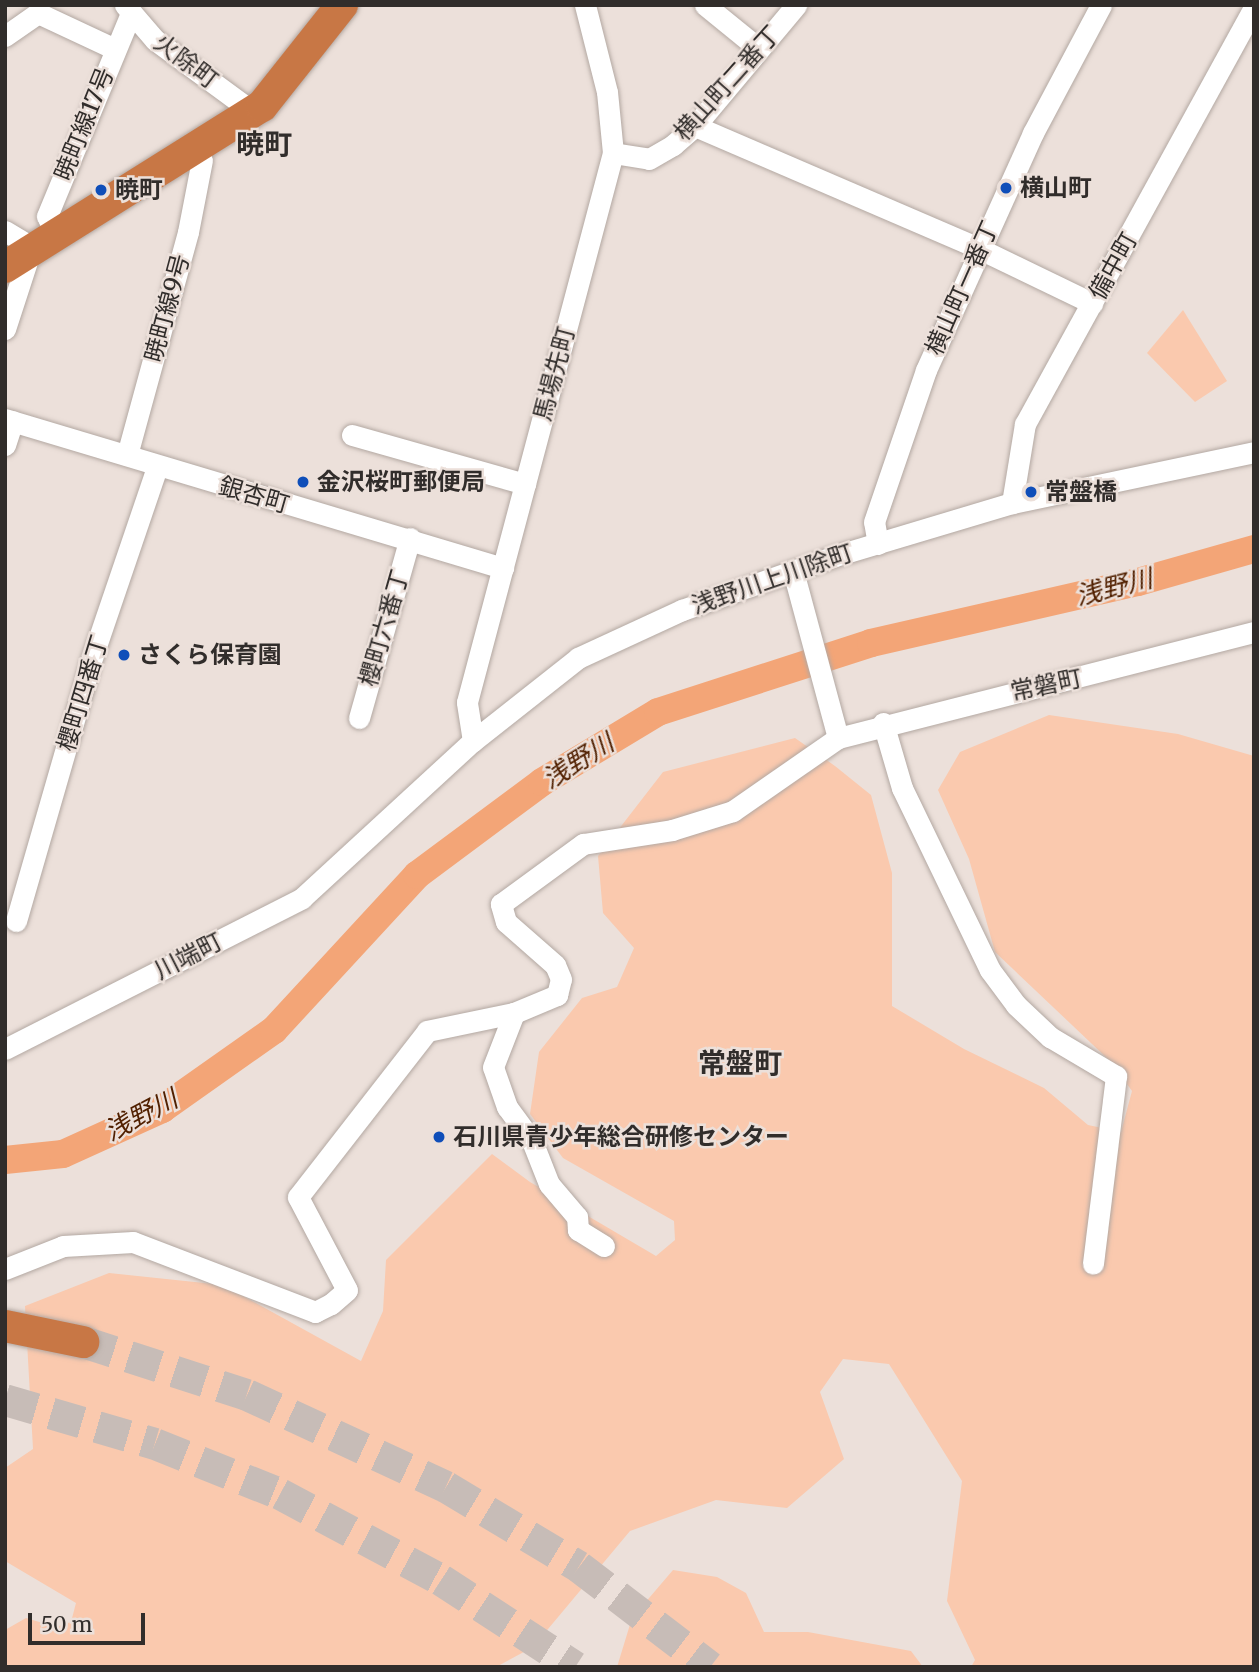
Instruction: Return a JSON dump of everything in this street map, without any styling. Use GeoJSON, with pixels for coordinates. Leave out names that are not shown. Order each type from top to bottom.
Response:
{"type":"FeatureCollection","features":[{"type":"Feature","properties":{"kind":"highway"},"geometry":{"type":"LineString","coordinates":[[31,251],[253,111],[342,5]]}},
{"type":"Feature","properties":{"kind":"highway"},"geometry":{"type":"LineString","coordinates":[[5,1326],[83,1342]]}},
{"type":"Feature","properties":{"kind":"street","name":"馬場先町"},"geometry":{"type":"LineString","coordinates":[[474,741],[467,702],[613,153],[607,92],[585,5]]}},
{"type":"Feature","properties":{"kind":"street"},"geometry":{"type":"LineString","coordinates":[[705,5],[758,48]]}},
{"type":"Feature","properties":{"kind":"street","name":"横山町二番丁"},"geometry":{"type":"LineString","coordinates":[[613,153],[649,159],[695,125],[796,5]]}},
{"type":"Feature","properties":{"kind":"street","name":"横山町一番丁"},"geometry":{"type":"LineString","coordinates":[[878,544],[874,522],[899,444],[978,248],[1101,5]]}},
{"type":"Feature","properties":{"kind":"street","name":"備中町"},"geometry":{"type":"LineString","coordinates":[[1012,503],[1026,424],[1092,303],[1246,43],[1254,8]]}},
{"type":"Feature","properties":{"kind":"street","name":"火除町"},"geometry":{"type":"LineString","coordinates":[[128,9],[155,40],[253,111]]}},
{"type":"Feature","properties":{"kind":"street","name":"暁町線17号"},"geometry":{"type":"LineString","coordinates":[[31,251],[115,49],[128,9]]}},
{"type":"Feature","properties":{"kind":"street"},"geometry":{"type":"LineString","coordinates":[[5,36],[38,13],[115,49]]}},
{"type":"Feature","properties":{"kind":"street"},"geometry":{"type":"LineString","coordinates":[[695,125],[978,248],[1092,303]]}},
{"type":"Feature","properties":{"kind":"street","name":"暁町線9号"},"geometry":{"type":"LineString","coordinates":[[127,455],[188,232],[202,160]]}},
{"type":"Feature","properties":{"kind":"street"},"geometry":{"type":"LineString","coordinates":[[5,231],[31,251],[5,329]]}},
{"type":"Feature","properties":{"kind":"street"},"geometry":{"type":"LineString","coordinates":[[5,445],[9,420]]}},
{"type":"Feature","properties":{"kind":"street","name":"銀杏町"},"geometry":{"type":"LineString","coordinates":[[9,420],[127,455],[157,467],[410,538],[503,568]]}},
{"type":"Feature","properties":{"kind":"street"},"geometry":{"type":"LineString","coordinates":[[352,435],[525,484]]}},
{"type":"Feature","properties":{"kind":"street","name":"浅野川上川除町"},"geometry":{"type":"LineString","coordinates":[[358,846],[474,741],[578,658],[682,610],[793,571],[1012,503],[1254,452]]}},
{"type":"Feature","properties":{"kind":"street","name":"櫻町四番丁"},"geometry":{"type":"LineString","coordinates":[[16,921],[90,664],[157,467]]}},
{"type":"Feature","properties":{"kind":"street","name":"櫻町六番丁"},"geometry":{"type":"LineString","coordinates":[[359,718],[410,538]]}},
{"type":"Feature","properties":{"kind":"street"},"geometry":{"type":"LineString","coordinates":[[793,571],[838,738]]}},
{"type":"Feature","properties":{"kind":"street","name":"常磐町"},"geometry":{"type":"LineString","coordinates":[[514,1013],[557,995],[561,979],[555,965],[506,922],[501,904],[583,844],[672,830],[733,811],[838,738],[883,723],[1100,674],[1254,632]]}},
{"type":"Feature","properties":{"kind":"street"},"geometry":{"type":"LineString","coordinates":[[883,723],[902,788],[990,970],[1016,1005],[1051,1037],[1116,1076],[1093,1264]]}},
{"type":"Feature","properties":{"kind":"street","name":"川端町"},"geometry":{"type":"LineString","coordinates":[[5,1049],[302,898],[358,846]]}},
{"type":"Feature","properties":{"kind":"street"},"geometry":{"type":"LineString","coordinates":[[514,1013],[493,1067],[507,1107],[532,1141],[549,1184],[578,1217],[578,1230],[604,1246]]}},
{"type":"Feature","properties":{"kind":"street"},"geometry":{"type":"LineString","coordinates":[[5,1269],[63,1246],[133,1241],[315,1312],[331,1304],[347,1290],[298,1197],[427,1031],[514,1013]]}},
{"type":"Feature","properties":{"kind":"shaded area"},"geometry":{"type":"Polygon","coordinates":[[[1183,310],[1227,381],[1195,402],[1147,353],[1183,310]]]}},
{"type":"Feature","properties":{"kind":"shaded area"},"geometry":{"type":"Polygon","coordinates":[[[1049,715],[1178,734],[1254,756],[1254,1667],[971,1667],[975,1660],[947,1601],[962,1481],[889,1364],[843,1359],[820,1392],[844,1459],[787,1508],[716,1500],[630,1531],[533,1647],[496,1667],[5,1667],[5,1630],[26,1618],[56,1627],[71,1622],[76,1603],[5,1561],[5,1468],[33,1449],[25,1306],[109,1273],[223,1285],[361,1361],[383,1311],[386,1260],[492,1154],[530,1182],[656,1256],[675,1240],[674,1221],[563,1158],[530,1114],[539,1052],[582,998],[617,987],[634,948],[603,913],[598,856],[663,772],[795,738],[835,766],[871,795],[892,873],[892,1006],[964,1049],[1044,1088],[1088,1125],[1121,1132],[1132,1091],[1111,1062],[995,952],[969,859],[938,790],[960,752],[1049,715]]]}},
{"type":"Feature","properties":{"kind":"shaded area"},"geometry":{"type":"Polygon","coordinates":[[[673,1570],[717,1577],[746,1593],[764,1632],[808,1632],[911,1651],[923,1667],[617,1667],[632,1618],[673,1570]]]}},
{"type":"Feature","properties":{"kind":"waterway","name":"浅野川"},"geometry":{"type":"LineString","coordinates":[[5,1160],[63,1154],[162,1109],[274,1030],[417,875],[542,782],[658,712],[871,643],[1138,582],[1254,549]]}},
{"type":"Feature","properties":{"kind":"tunnel"},"geometry":{"type":"LineString","coordinates":[[83,1342],[247,1395],[446,1487],[579,1567],[710,1667]]}},
{"type":"Feature","properties":{"kind":"tunnel"},"geometry":{"type":"LineString","coordinates":[[5,1400],[155,1444],[280,1494],[441,1580],[575,1667]]}},
{"type":"Feature","properties":{"kind":"place","name":"横山町"},"geometry":{"type":"Point","coordinates":[1006,188]}},
{"type":"Feature","properties":{"kind":"place","name":"暁町"},"geometry":{"type":"Point","coordinates":[101,190]}},
{"type":"Feature","properties":{"kind":"place","name":"金沢桜町郵便局"},"geometry":{"type":"Point","coordinates":[303,482]}},
{"type":"Feature","properties":{"kind":"place","name":"常盤橋"},"geometry":{"type":"Point","coordinates":[1031,492]}},
{"type":"Feature","properties":{"kind":"place","name":"さくら保育園"},"geometry":{"type":"Point","coordinates":[124,655]}},
{"type":"Feature","properties":{"kind":"place","name":"石川県青少年総合研修センター"},"geometry":{"type":"Point","coordinates":[439,1137]}},
{"type":"Feature","properties":{"kind":"district","name":"暁町"},"geometry":{"type":"Point","coordinates":[264,144]}},
{"type":"Feature","properties":{"kind":"district","name":"常盤町"},"geometry":{"type":"Point","coordinates":[740,1063]}}]}
